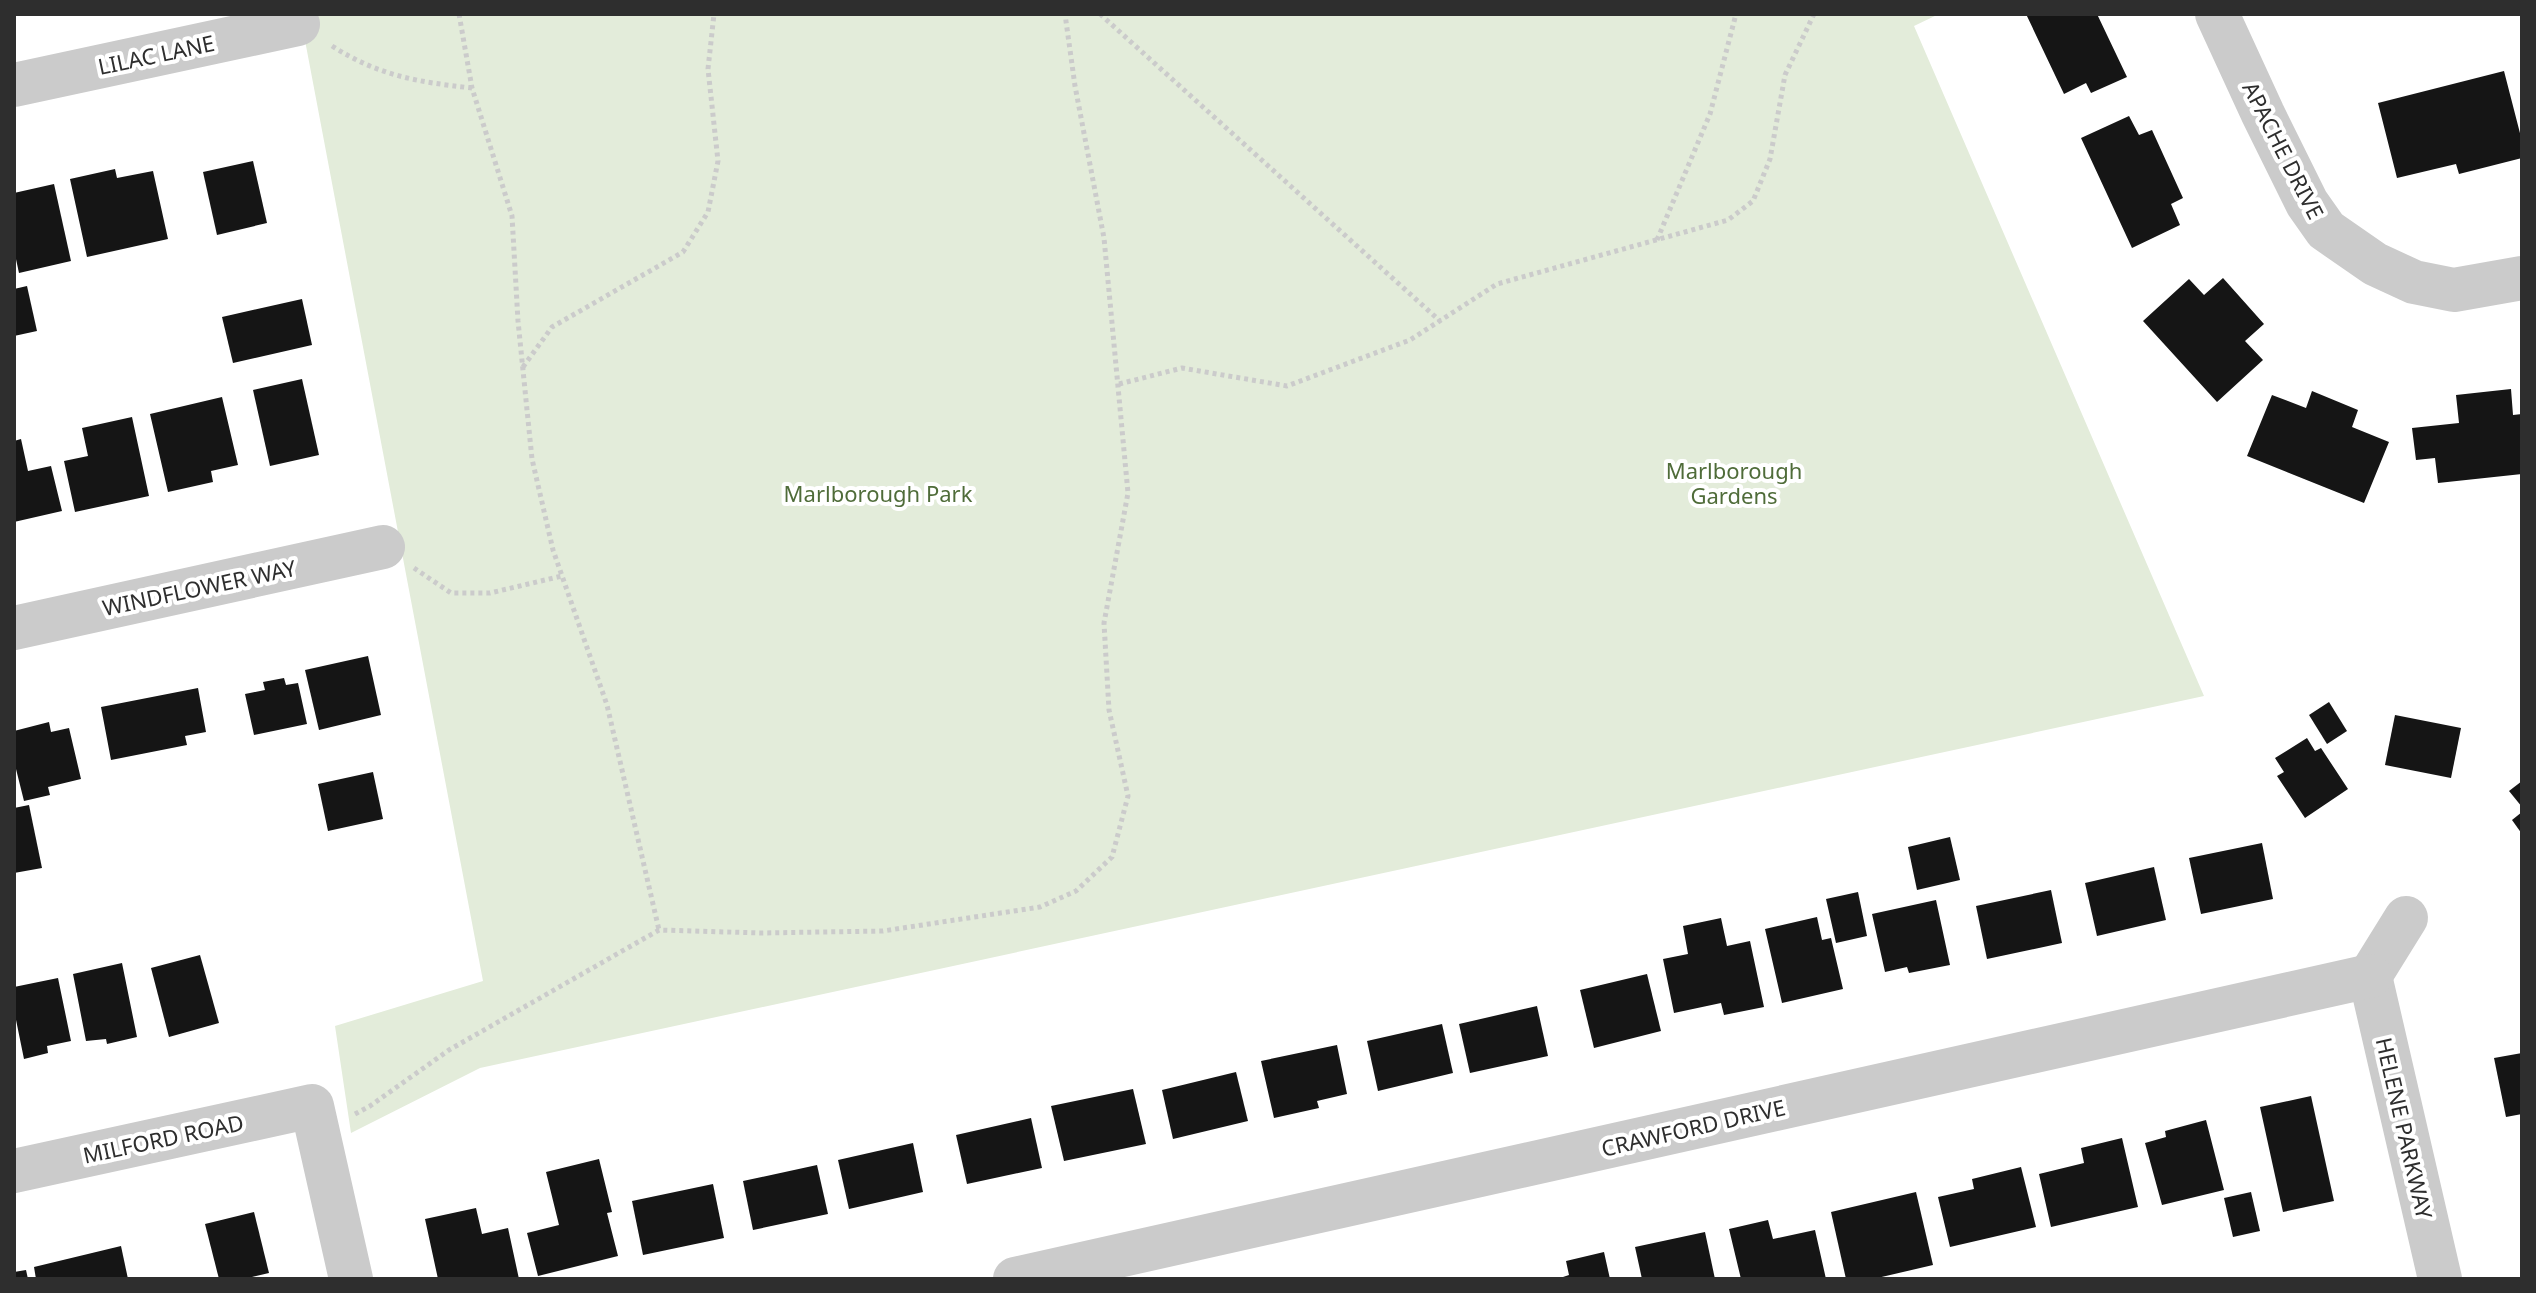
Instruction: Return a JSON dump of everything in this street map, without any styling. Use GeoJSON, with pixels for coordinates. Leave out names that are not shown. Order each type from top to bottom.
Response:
{"type":"FeatureCollection","features":[{"type":"Feature","properties":{"kind":"street","name":"APACHE DRIVE"},"geometry":{"type":"LineString","coordinates":[[2217,14],[2307,203],[2326,230],[2375,264],[2414,282],[2454,290],[2522,278]]}},
{"type":"Feature","properties":{"kind":"street","name":"LILAC LANE"},"geometry":{"type":"LineString","coordinates":[[14,85],[298,24]]}},
{"type":"Feature","properties":{"kind":"street","name":"WINDFLOWER WAY"},"geometry":{"type":"LineString","coordinates":[[14,628],[383,547]]}},
{"type":"Feature","properties":{"kind":"street"},"geometry":{"type":"LineString","coordinates":[[2370,976],[2406,918]]}},
{"type":"Feature","properties":{"kind":"street","name":"CRAWFORD DRIVE"},"geometry":{"type":"LineString","coordinates":[[1017,1279],[2370,976]]}},
{"type":"Feature","properties":{"kind":"street","name":"HELENE PARKWAY"},"geometry":{"type":"LineString","coordinates":[[2370,976],[2440,1279]]}},
{"type":"Feature","properties":{"kind":"street"},"geometry":{"type":"LineString","coordinates":[[315,1118],[351,1279]]}},
{"type":"Feature","properties":{"kind":"street","name":"MILFORD ROAD"},"geometry":{"type":"LineString","coordinates":[[14,1171],[315,1118]]}},
{"type":"Feature","properties":{"kind":"path"},"geometry":{"type":"LineString","coordinates":[[459,14],[472,88],[512,216],[532,459],[553,550],[607,705],[659,930]]}},
{"type":"Feature","properties":{"kind":"path"},"geometry":{"type":"LineString","coordinates":[[523,368],[552,327],[683,252],[708,212],[718,161],[708,69],[714,14]]}},
{"type":"Feature","properties":{"kind":"path"},"geometry":{"type":"LineString","coordinates":[[315,1118],[370,1106],[449,1050],[659,930],[761,933],[883,931],[1040,907],[1076,891],[1112,857],[1128,796],[1109,710],[1104,623],[1128,493],[1104,238],[1075,86],[1065,14]]}},
{"type":"Feature","properties":{"kind":"path"},"geometry":{"type":"LineString","coordinates":[[1100,14],[1440,321]]}},
{"type":"Feature","properties":{"kind":"path"},"geometry":{"type":"LineString","coordinates":[[1657,240],[1710,114],[1736,14]]}},
{"type":"Feature","properties":{"kind":"path"},"geometry":{"type":"LineString","coordinates":[[1119,384],[1182,368],[1287,386],[1410,340],[1497,284],[1728,220],[1753,201],[1770,159],[1785,75],[1814,14]]}},
{"type":"Feature","properties":{"kind":"path"},"geometry":{"type":"LineString","coordinates":[[298,24],[359,63],[419,82],[472,88]]}},
{"type":"Feature","properties":{"kind":"path"},"geometry":{"type":"LineString","coordinates":[[383,547],[451,593],[490,593],[562,576]]}},
{"type":"Feature","properties":{"kind":"green space","name":"Marlborough Park"},"geometry":{"type":"Polygon","coordinates":[[[300,14],[1939,14],[1914,26],[2204,696],[480,1068],[351,1133],[335,1026],[483,981],[300,14]]]}},
{"type":"Feature","properties":{"kind":"building"},"geometry":{"type":"Polygon","coordinates":[[[2026,14],[2097,14],[2127,77],[2091,93],[2086,83],[2064,94],[2026,14]]]}},
{"type":"Feature","properties":{"kind":"building"},"geometry":{"type":"Polygon","coordinates":[[[2504,71],[2522,141],[2522,158],[2459,174],[2456,164],[2397,178],[2378,103],[2504,71]]]}},
{"type":"Feature","properties":{"kind":"building"},"geometry":{"type":"Polygon","coordinates":[[[2129,116],[2139,135],[2152,130],[2183,198],[2171,204],[2180,225],[2132,248],[2081,138],[2129,116]]]}},
{"type":"Feature","properties":{"kind":"building"},"geometry":{"type":"Polygon","coordinates":[[[253,161],[267,223],[217,235],[203,172],[253,161]]]}},
{"type":"Feature","properties":{"kind":"building"},"geometry":{"type":"Polygon","coordinates":[[[115,169],[117,178],[153,171],[168,239],[87,257],[70,179],[115,169]]]}},
{"type":"Feature","properties":{"kind":"building"},"geometry":{"type":"Polygon","coordinates":[[[54,184],[71,261],[19,273],[14,250],[14,193],[54,184]]]}},
{"type":"Feature","properties":{"kind":"building"},"geometry":{"type":"Polygon","coordinates":[[[2223,278],[2264,324],[2245,341],[2263,360],[2217,402],[2143,321],[2189,279],[2204,295],[2223,278]]]}},
{"type":"Feature","properties":{"kind":"building"},"geometry":{"type":"Polygon","coordinates":[[[27,286],[37,331],[14,336],[14,289],[27,286]]]}},
{"type":"Feature","properties":{"kind":"building"},"geometry":{"type":"Polygon","coordinates":[[[302,299],[312,345],[233,363],[222,317],[302,299]]]}},
{"type":"Feature","properties":{"kind":"building"},"geometry":{"type":"Polygon","coordinates":[[[302,379],[319,455],[270,466],[253,390],[302,379]]]}},
{"type":"Feature","properties":{"kind":"building"},"geometry":{"type":"Polygon","coordinates":[[[2511,389],[2513,415],[2522,414],[2522,474],[2438,483],[2435,458],[2416,460],[2412,428],[2459,423],[2456,395],[2511,389]]]}},
{"type":"Feature","properties":{"kind":"building"},"geometry":{"type":"Polygon","coordinates":[[[2312,391],[2358,410],[2352,427],[2389,442],[2364,503],[2247,456],[2272,395],[2306,408],[2312,391]]]}},
{"type":"Feature","properties":{"kind":"building"},"geometry":{"type":"Polygon","coordinates":[[[222,397],[238,465],[211,471],[213,482],[168,492],[150,414],[222,397]]]}},
{"type":"Feature","properties":{"kind":"building"},"geometry":{"type":"Polygon","coordinates":[[[132,417],[149,496],[75,512],[64,461],[88,456],[82,428],[132,417]]]}},
{"type":"Feature","properties":{"kind":"building"},"geometry":{"type":"Polygon","coordinates":[[[21,439],[28,471],[51,466],[62,511],[14,522],[14,441],[21,439]]]}},
{"type":"Feature","properties":{"kind":"building"},"geometry":{"type":"Polygon","coordinates":[[[368,656],[381,715],[319,730],[305,670],[368,656]]]}},
{"type":"Feature","properties":{"kind":"building"},"geometry":{"type":"Polygon","coordinates":[[[284,678],[286,685],[298,683],[307,724],[254,735],[245,694],[265,690],[263,682],[284,678]]]}},
{"type":"Feature","properties":{"kind":"building"},"geometry":{"type":"Polygon","coordinates":[[[198,688],[206,732],[185,736],[187,745],[111,760],[101,707],[198,688]]]}},
{"type":"Feature","properties":{"kind":"building"},"geometry":{"type":"Polygon","coordinates":[[[2329,702],[2347,731],[2327,744],[2309,715],[2329,702]]]}},
{"type":"Feature","properties":{"kind":"building"},"geometry":{"type":"Polygon","coordinates":[[[2395,715],[2461,728],[2451,778],[2385,765],[2395,715]]]}},
{"type":"Feature","properties":{"kind":"building"},"geometry":{"type":"Polygon","coordinates":[[[49,722],[51,732],[69,728],[81,779],[48,787],[50,795],[24,801],[14,761],[14,731],[49,722]]]}},
{"type":"Feature","properties":{"kind":"building"},"geometry":{"type":"Polygon","coordinates":[[[2307,738],[2315,751],[2321,748],[2348,789],[2305,818],[2277,776],[2284,772],[2275,758],[2307,738]]]}},
{"type":"Feature","properties":{"kind":"building"},"geometry":{"type":"Polygon","coordinates":[[[373,772],[383,819],[328,831],[318,784],[373,772]]]}},
{"type":"Feature","properties":{"kind":"building"},"geometry":{"type":"Polygon","coordinates":[[[2522,781],[2522,807],[2509,791],[2522,781]]]}},
{"type":"Feature","properties":{"kind":"building"},"geometry":{"type":"Polygon","coordinates":[[[29,805],[42,868],[14,873],[14,808],[29,805]]]}},
{"type":"Feature","properties":{"kind":"building"},"geometry":{"type":"Polygon","coordinates":[[[2522,812],[2522,834],[2512,820],[2522,812]]]}},
{"type":"Feature","properties":{"kind":"building"},"geometry":{"type":"Polygon","coordinates":[[[1950,837],[1960,880],[1917,890],[1908,847],[1950,837]]]}},
{"type":"Feature","properties":{"kind":"building"},"geometry":{"type":"Polygon","coordinates":[[[2262,843],[2273,899],[2201,914],[2189,858],[2262,843]]]}},
{"type":"Feature","properties":{"kind":"building"},"geometry":{"type":"Polygon","coordinates":[[[2154,867],[2166,920],[2097,936],[2085,883],[2154,867]]]}},
{"type":"Feature","properties":{"kind":"building"},"geometry":{"type":"Polygon","coordinates":[[[2051,890],[2062,943],[1987,959],[1976,906],[2051,890]]]}},
{"type":"Feature","properties":{"kind":"building"},"geometry":{"type":"Polygon","coordinates":[[[1858,892],[1867,936],[1836,943],[1826,899],[1858,892]]]}},
{"type":"Feature","properties":{"kind":"building"},"geometry":{"type":"Polygon","coordinates":[[[1936,900],[1950,965],[1909,973],[1907,967],[1885,972],[1872,914],[1936,900]]]}},
{"type":"Feature","properties":{"kind":"building"},"geometry":{"type":"Polygon","coordinates":[[[1817,917],[1822,940],[1831,938],[1843,989],[1782,1003],[1765,929],[1817,917]]]}},
{"type":"Feature","properties":{"kind":"building"},"geometry":{"type":"Polygon","coordinates":[[[1721,918],[1727,946],[1750,941],[1764,1007],[1724,1015],[1721,1003],[1674,1013],[1663,959],[1688,954],[1683,926],[1721,918]]]}},
{"type":"Feature","properties":{"kind":"building"},"geometry":{"type":"Polygon","coordinates":[[[200,955],[219,1023],[169,1037],[151,968],[200,955]]]}},
{"type":"Feature","properties":{"kind":"building"},"geometry":{"type":"Polygon","coordinates":[[[122,963],[137,1037],[107,1044],[106,1039],[86,1041],[73,974],[122,963]]]}},
{"type":"Feature","properties":{"kind":"building"},"geometry":{"type":"Polygon","coordinates":[[[1647,974],[1661,1031],[1594,1048],[1580,990],[1647,974]]]}},
{"type":"Feature","properties":{"kind":"building"},"geometry":{"type":"Polygon","coordinates":[[[58,978],[71,1041],[47,1046],[48,1053],[24,1059],[14,1010],[14,987],[58,978]]]}},
{"type":"Feature","properties":{"kind":"building"},"geometry":{"type":"Polygon","coordinates":[[[1537,1006],[1548,1056],[1470,1073],[1459,1024],[1537,1006]]]}},
{"type":"Feature","properties":{"kind":"building"},"geometry":{"type":"Polygon","coordinates":[[[1442,1024],[1453,1073],[1378,1091],[1367,1041],[1442,1024]]]}},
{"type":"Feature","properties":{"kind":"building"},"geometry":{"type":"Polygon","coordinates":[[[1337,1045],[1347,1094],[1317,1101],[1319,1108],[1274,1118],[1261,1061],[1337,1045]]]}},
{"type":"Feature","properties":{"kind":"building"},"geometry":{"type":"Polygon","coordinates":[[[2522,1053],[2522,1114],[2506,1117],[2494,1058],[2522,1053]]]}},
{"type":"Feature","properties":{"kind":"building"},"geometry":{"type":"Polygon","coordinates":[[[1236,1072],[1248,1121],[1173,1139],[1162,1090],[1236,1072]]]}},
{"type":"Feature","properties":{"kind":"building"},"geometry":{"type":"Polygon","coordinates":[[[1133,1089],[1146,1144],[1064,1161],[1051,1106],[1133,1089]]]}},
{"type":"Feature","properties":{"kind":"building"},"geometry":{"type":"Polygon","coordinates":[[[2311,1096],[2334,1201],[2283,1212],[2260,1107],[2311,1096]]]}},
{"type":"Feature","properties":{"kind":"building"},"geometry":{"type":"Polygon","coordinates":[[[1031,1118],[1042,1168],[967,1184],[956,1135],[1031,1118]]]}},
{"type":"Feature","properties":{"kind":"building"},"geometry":{"type":"Polygon","coordinates":[[[2206,1120],[2224,1190],[2162,1205],[2145,1143],[2166,1137],[2165,1131],[2206,1120]]]}},
{"type":"Feature","properties":{"kind":"building"},"geometry":{"type":"Polygon","coordinates":[[[2122,1138],[2138,1207],[2051,1227],[2039,1174],[2084,1163],[2081,1148],[2122,1138]]]}},
{"type":"Feature","properties":{"kind":"building"},"geometry":{"type":"Polygon","coordinates":[[[913,1143],[923,1192],[849,1209],[838,1160],[913,1143]]]}},
{"type":"Feature","properties":{"kind":"building"},"geometry":{"type":"Polygon","coordinates":[[[599,1159],[612,1212],[607,1213],[618,1256],[538,1276],[527,1233],[559,1225],[546,1172],[599,1159]]]}},
{"type":"Feature","properties":{"kind":"building"},"geometry":{"type":"Polygon","coordinates":[[[817,1165],[828,1214],[753,1230],[743,1181],[817,1165]]]}},
{"type":"Feature","properties":{"kind":"building"},"geometry":{"type":"Polygon","coordinates":[[[2021,1167],[2036,1227],[1950,1247],[1938,1197],[1974,1189],[1972,1179],[2021,1167]]]}},
{"type":"Feature","properties":{"kind":"building"},"geometry":{"type":"Polygon","coordinates":[[[713,1184],[724,1238],[643,1255],[632,1201],[713,1184]]]}},
{"type":"Feature","properties":{"kind":"building"},"geometry":{"type":"Polygon","coordinates":[[[1916,1192],[1933,1265],[1873,1279],[1846,1279],[1831,1212],[1916,1192]]]}},
{"type":"Feature","properties":{"kind":"building"},"geometry":{"type":"Polygon","coordinates":[[[2251,1192],[2260,1231],[2233,1237],[2224,1198],[2251,1192]]]}},
{"type":"Feature","properties":{"kind":"building"},"geometry":{"type":"Polygon","coordinates":[[[476,1208],[482,1234],[508,1228],[519,1279],[438,1279],[425,1219],[476,1208]]]}},
{"type":"Feature","properties":{"kind":"building"},"geometry":{"type":"Polygon","coordinates":[[[254,1212],[269,1273],[244,1279],[219,1279],[205,1224],[254,1212]]]}},
{"type":"Feature","properties":{"kind":"building"},"geometry":{"type":"Polygon","coordinates":[[[1768,1220],[1773,1239],[1815,1230],[1826,1279],[1741,1279],[1729,1229],[1768,1220]]]}},
{"type":"Feature","properties":{"kind":"building"},"geometry":{"type":"Polygon","coordinates":[[[1705,1232],[1715,1279],[1642,1279],[1635,1247],[1705,1232]]]}},
{"type":"Feature","properties":{"kind":"building"},"geometry":{"type":"Polygon","coordinates":[[[121,1246],[128,1279],[36,1279],[34,1267],[121,1246]]]}},
{"type":"Feature","properties":{"kind":"building"},"geometry":{"type":"Polygon","coordinates":[[[1604,1252],[1610,1279],[1557,1279],[1569,1275],[1566,1261],[1604,1252]]]}},
{"type":"Feature","properties":{"kind":"building"},"geometry":{"type":"Polygon","coordinates":[[[26,1270],[28,1279],[14,1279],[14,1272],[26,1270]]]}},
{"type":"Feature","properties":{"kind":"park label","name":"Marlborough Gardens"},"geometry":{"type":"Point","coordinates":[1734,482]}}]}
